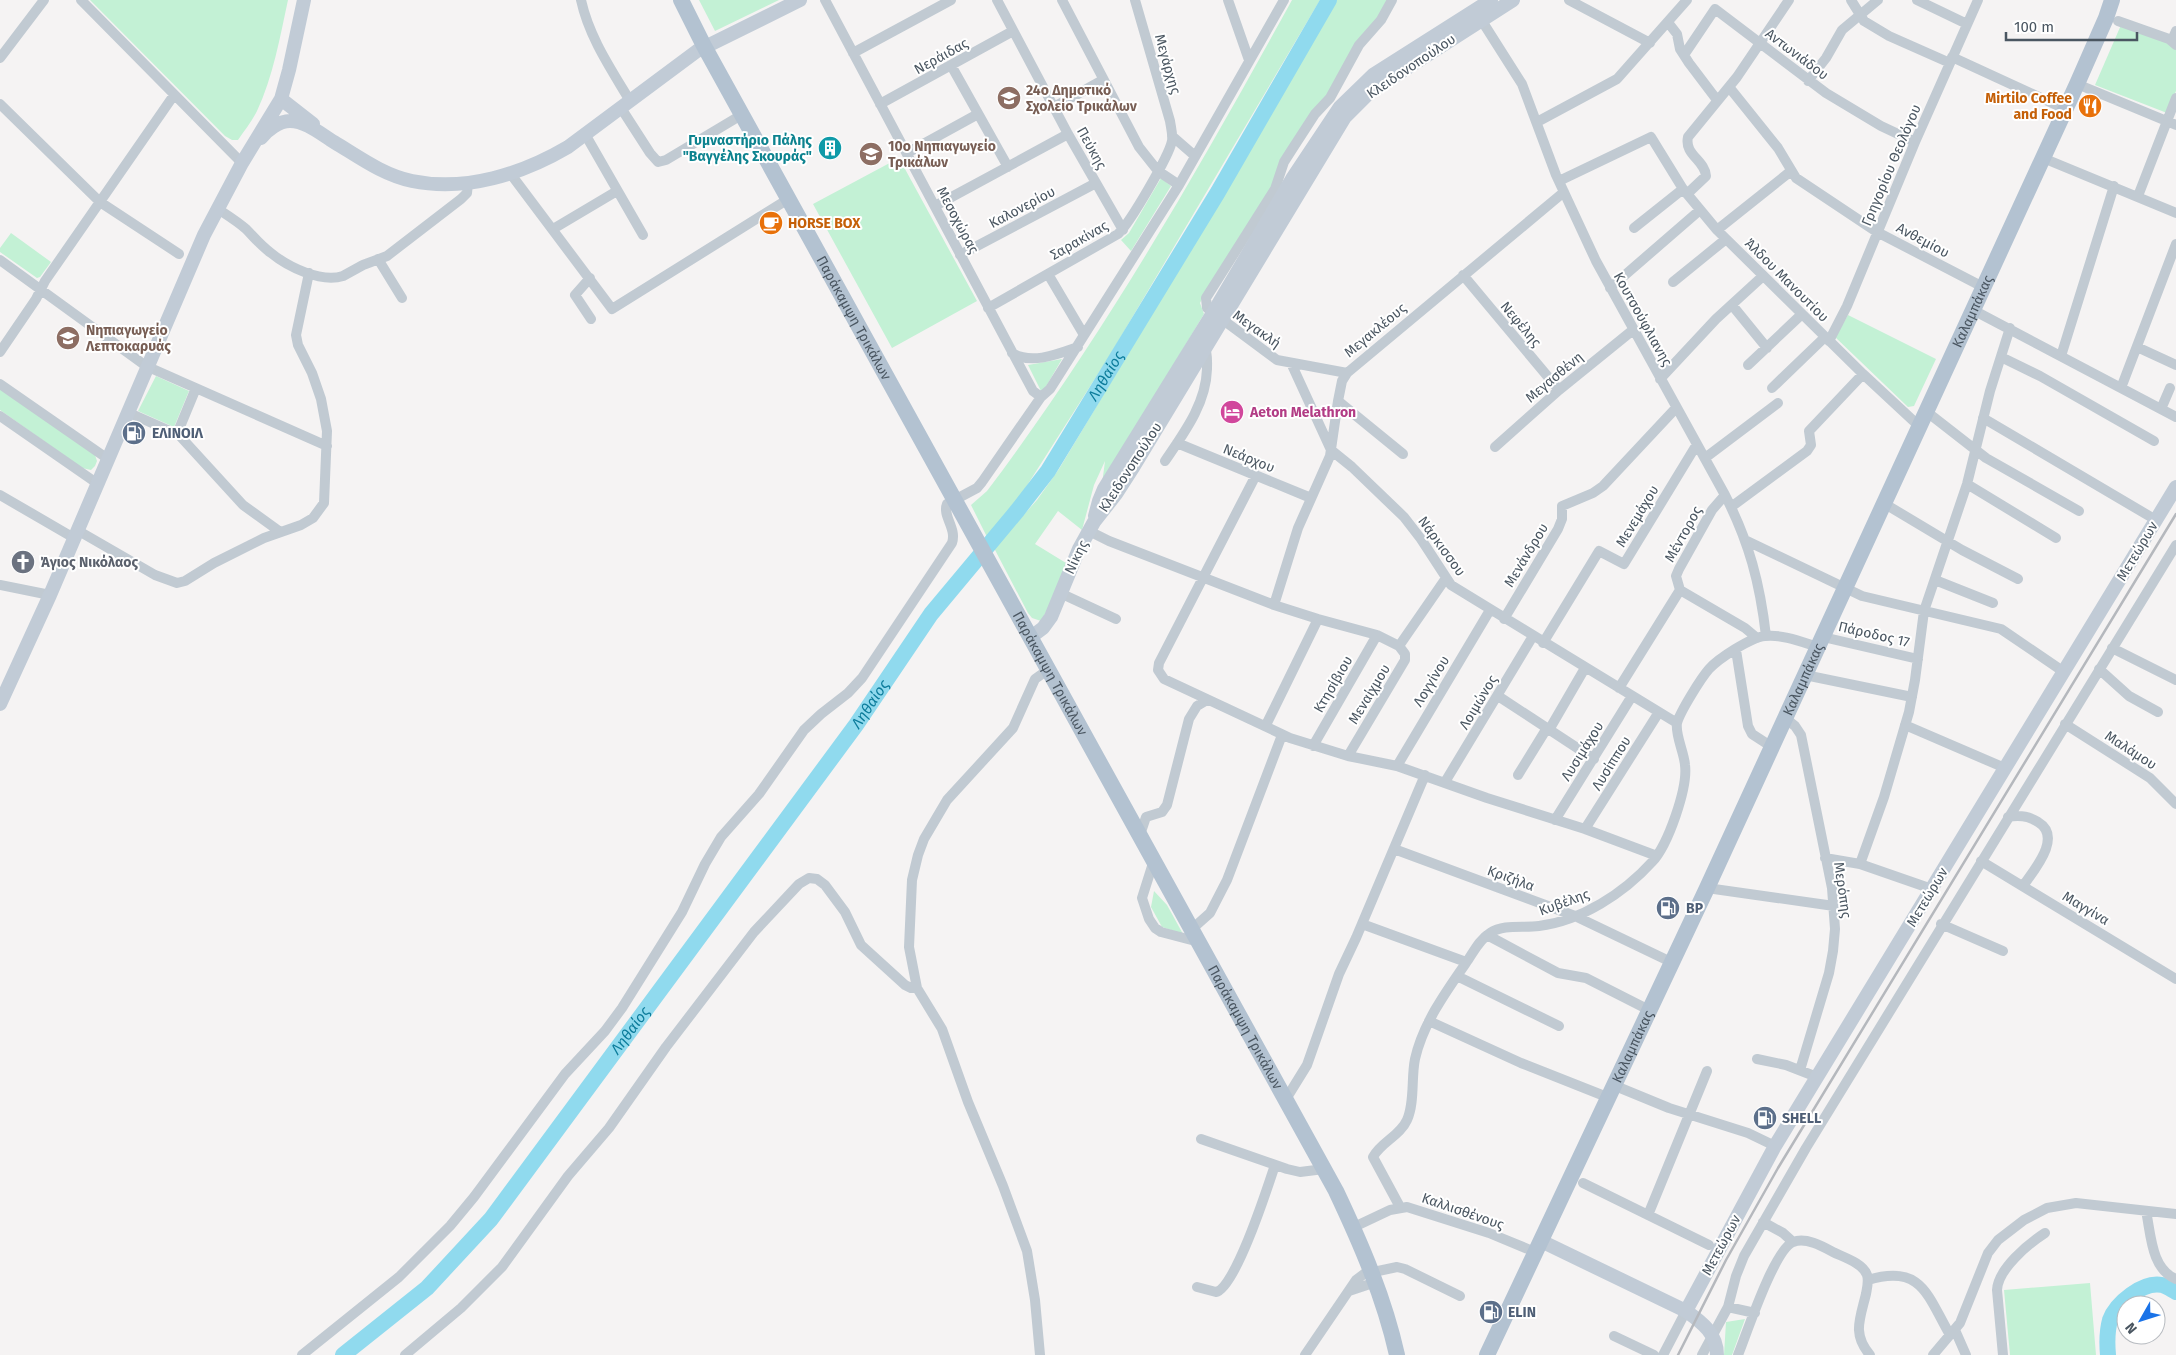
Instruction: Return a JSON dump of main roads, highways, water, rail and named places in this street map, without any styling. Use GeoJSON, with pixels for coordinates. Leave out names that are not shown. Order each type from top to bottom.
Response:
{"type":"FeatureCollection","features":[{"type":"Feature","properties":{"kind":"main road","name":"Παράκαμψη Τρικάλων"},"geometry":{"type":"LineString","coordinates":[[681,0],[704,46],[790,198],[1324,1169],[1354,1228],[1375,1277],[1391,1327],[1397,1355]]}},
{"type":"Feature","properties":{"kind":"main road","name":"Καλαμπάκας"},"geometry":{"type":"LineString","coordinates":[[1487,1355],[1885,504],[2077,84],[2112,0]]}},
{"type":"Feature","properties":{"kind":"waterway","name":"Ληθαίος"},"geometry":{"type":"LineString","coordinates":[[343,1355],[427,1288],[491,1219],[856,725],[931,614],[1048,471],[1218,192],[1329,0]]}},
{"type":"Feature","properties":{"kind":"waterway"},"geometry":{"type":"LineString","coordinates":[[2108,1355],[2107,1338],[2110,1320],[2113,1313],[2124,1300],[2147,1286],[2164,1286],[2176,1292]]}},
{"type":"Feature","properties":{"kind":"railway"},"geometry":{"type":"LineString","coordinates":[[1678,1355],[1726,1260],[1778,1168],[2176,514]]}},
{"type":"Feature","properties":{"kind":"place","name":"24ο Δημοτικό Σχολείο Τρικάλων"},"geometry":{"type":"Point","coordinates":[1009,98]}},
{"type":"Feature","properties":{"kind":"place","name":"Mirtilo Coffee and Food"},"geometry":{"type":"Point","coordinates":[2090,106]}},
{"type":"Feature","properties":{"kind":"place","name":"Γυμναστήριο Πάλης \"Βαγγέλης Σκουράς\""},"geometry":{"type":"Point","coordinates":[830,148]}},
{"type":"Feature","properties":{"kind":"place","name":"10ο Νηπιαγωγείο Τρικάλων"},"geometry":{"type":"Point","coordinates":[871,154]}},
{"type":"Feature","properties":{"kind":"place","name":"HORSE BOX"},"geometry":{"type":"Point","coordinates":[771,223]}},
{"type":"Feature","properties":{"kind":"place","name":"Νηπιαγωγείο Λεπτοκαρυάς"},"geometry":{"type":"Point","coordinates":[68,338]}},
{"type":"Feature","properties":{"kind":"place","name":"Aeton Melathron"},"geometry":{"type":"Point","coordinates":[1232,412]}},
{"type":"Feature","properties":{"kind":"place","name":"ΕΛΙΝΟΙΛ"},"geometry":{"type":"Point","coordinates":[134,433]}},
{"type":"Feature","properties":{"kind":"place","name":"Άγιος Νικόλαος"},"geometry":{"type":"Point","coordinates":[23,562]}},
{"type":"Feature","properties":{"kind":"place","name":"BP"},"geometry":{"type":"Point","coordinates":[1668,908]}},
{"type":"Feature","properties":{"kind":"place","name":"SHELL"},"geometry":{"type":"Point","coordinates":[1765,1118]}},
{"type":"Feature","properties":{"kind":"place","name":"ELIN"},"geometry":{"type":"Point","coordinates":[1491,1312]}}]}
